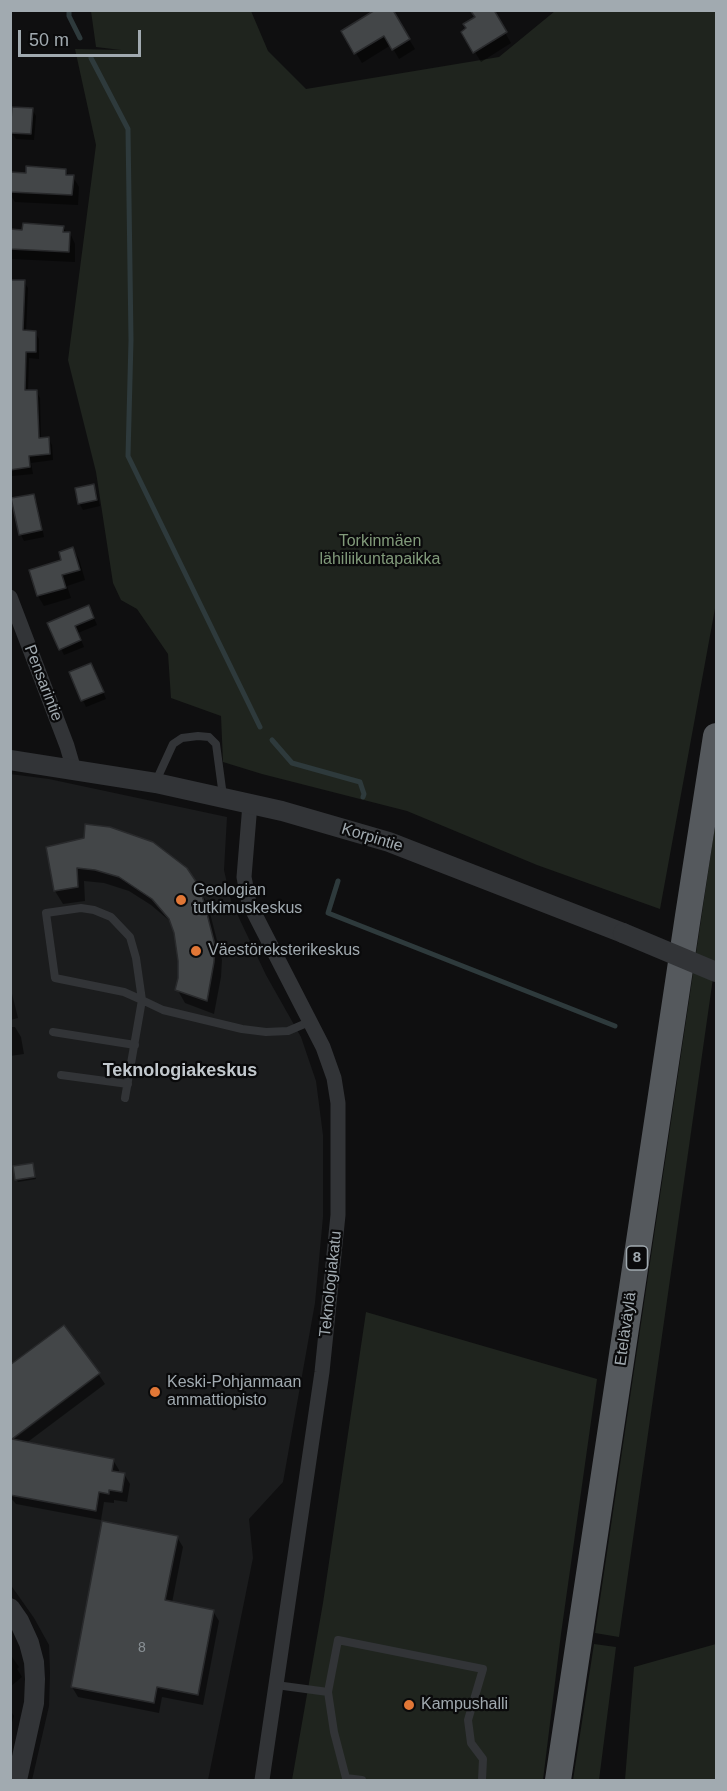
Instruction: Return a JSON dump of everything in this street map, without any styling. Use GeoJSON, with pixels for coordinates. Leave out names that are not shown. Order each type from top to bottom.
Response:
{"type":"FeatureCollection","features":[{"type":"Feature","properties":{"kind":"highway","name":"Eteläväylä"},"geometry":{"type":"LineString","coordinates":[[558,1780],[684,940],[717,736]]}},
{"type":"Feature","properties":{"kind":"street","name":"Pensarintie"},"geometry":{"type":"LineString","coordinates":[[10,597],[74,770]]}},
{"type":"Feature","properties":{"kind":"street","name":"Korpintie"},"geometry":{"type":"LineString","coordinates":[[10,760],[156,783],[250,804],[389,842],[717,972]]}},
{"type":"Feature","properties":{"kind":"street","name":"Teknologiakatu"},"geometry":{"type":"LineString","coordinates":[[250,804],[244,877],[249,903],[328,1060],[338,1102],[338,1215],[322,1372],[262,1780]]}},
{"type":"Feature","properties":{"kind":"street"},"geometry":{"type":"LineString","coordinates":[[10,1608],[19,1621],[28,1643],[36,1679],[34,1703],[16,1780]]}},
{"type":"Feature","properties":{"kind":"lane"},"geometry":{"type":"LineString","coordinates":[[156,783],[172,744],[182,738],[209,737],[216,744],[224,798]]}},
{"type":"Feature","properties":{"kind":"lane"},"geometry":{"type":"LineString","coordinates":[[125,1098],[142,1000],[140,978],[130,937],[119,924],[104,914],[81,908],[45,913],[55,978],[123,992],[142,1000],[163,1010],[242,1029],[266,1032],[288,1031],[309,1022]]}},
{"type":"Feature","properties":{"kind":"lane"},"geometry":{"type":"LineString","coordinates":[[53,1032],[135,1045]]}},
{"type":"Feature","properties":{"kind":"lane"},"geometry":{"type":"LineString","coordinates":[[61,1075],[128,1084]]}},
{"type":"Feature","properties":{"kind":"lane"},"geometry":{"type":"LineString","coordinates":[[362,1780],[346,1778],[334,1732],[328,1692],[338,1640],[483,1669],[468,1720],[471,1743],[483,1759],[482,1780]]}},
{"type":"Feature","properties":{"kind":"lane"},"geometry":{"type":"LineString","coordinates":[[276,1685],[328,1692]]}},
{"type":"Feature","properties":{"kind":"shaded area","name":"Keski-Pohjanmaan ammattiopisto"},"geometry":{"type":"Polygon","coordinates":[[[10,774],[49,779],[227,817],[224,870],[231,901],[266,975],[301,1037],[316,1081],[323,1135],[323,1217],[315,1303],[283,1482],[249,1519],[253,1558],[208,1780],[32,1780],[49,1706],[50,1673],[49,1645],[34,1618],[10,1584],[10,1020],[18,1018],[10,986],[10,774]]]}},
{"type":"Feature","properties":{"kind":"green space","name":"Torkinmäen lähiliikuntapaikka"},"geometry":{"type":"Polygon","coordinates":[[[91,11],[251,11],[268,51],[306,89],[499,57],[555,11],[716,11],[716,603],[660,909],[537,865],[407,811],[223,762],[221,716],[171,698],[168,654],[137,609],[121,600],[113,583],[96,472],[68,360],[96,145],[75,49],[121,50],[96,47],[91,11]]]}},
{"type":"Feature","properties":{"kind":"green space"},"geometry":{"type":"Polygon","coordinates":[[[716,819],[716,957],[619,1637],[595,1633],[716,819]]]}},
{"type":"Feature","properties":{"kind":"green space"},"geometry":{"type":"Polygon","coordinates":[[[366,1312],[597,1379],[543,1780],[292,1780],[323,1603],[366,1312]]]}},
{"type":"Feature","properties":{"kind":"green space"},"geometry":{"type":"Polygon","coordinates":[[[594,1644],[616,1647],[599,1780],[573,1780],[594,1644]]]}},
{"type":"Feature","properties":{"kind":"green space"},"geometry":{"type":"Polygon","coordinates":[[[716,1644],[716,1780],[625,1780],[634,1667],[716,1644]]]}},
{"type":"Feature","properties":{"kind":"building"},"geometry":{"type":"Polygon","coordinates":[[[375,10],[393,10],[410,39],[392,50],[384,36],[354,54],[341,31],[375,10]]]}},
{"type":"Feature","properties":{"kind":"building"},"geometry":{"type":"Polygon","coordinates":[[[470,10],[494,10],[507,32],[473,53],[461,32],[466,28],[463,24],[475,17],[470,10]]]}},
{"type":"Feature","properties":{"kind":"building"},"geometry":{"type":"Polygon","coordinates":[[[12,107],[33,108],[31,134],[10,133],[12,107]]]}},
{"type":"Feature","properties":{"kind":"building"},"geometry":{"type":"Polygon","coordinates":[[[26,166],[66,169],[66,175],[74,175],[72,195],[10,192],[10,172],[26,173],[26,166]]]}},
{"type":"Feature","properties":{"kind":"building"},"geometry":{"type":"Polygon","coordinates":[[[23,223],[64,226],[63,232],[70,232],[69,252],[10,249],[10,229],[22,230],[23,223]]]}},
{"type":"Feature","properties":{"kind":"building"},"geometry":{"type":"Polygon","coordinates":[[[10,280],[25,280],[23,330],[36,331],[36,352],[26,352],[25,390],[37,390],[39,438],[49,437],[50,454],[29,456],[30,467],[10,470],[10,280]]]}},
{"type":"Feature","properties":{"kind":"building"},"geometry":{"type":"Polygon","coordinates":[[[94,484],[97,500],[78,504],[75,488],[94,484]]]}},
{"type":"Feature","properties":{"kind":"building"},"geometry":{"type":"Polygon","coordinates":[[[34,494],[42,530],[19,535],[11,498],[34,494]]]}},
{"type":"Feature","properties":{"kind":"building"},"geometry":{"type":"Polygon","coordinates":[[[73,547],[80,570],[62,575],[66,588],[37,596],[29,570],[61,560],[59,552],[73,547]]]}},
{"type":"Feature","properties":{"kind":"building"},"geometry":{"type":"Polygon","coordinates":[[[89,605],[94,618],[75,626],[81,640],[59,650],[47,623],[89,605]]]}},
{"type":"Feature","properties":{"kind":"building"},"geometry":{"type":"Polygon","coordinates":[[[91,663],[104,692],[81,701],[69,672],[91,663]]]}},
{"type":"Feature","properties":{"kind":"building"},"geometry":{"type":"Polygon","coordinates":[[[85,824],[110,827],[153,842],[187,868],[199,886],[215,945],[207,1001],[175,990],[178,961],[174,933],[169,919],[152,899],[119,877],[95,870],[77,868],[78,887],[54,891],[46,847],[84,838],[85,824]]]}},
{"type":"Feature","properties":{"kind":"building"},"geometry":{"type":"Polygon","coordinates":[[[33,1163],[35,1177],[15,1180],[13,1166],[33,1163]]]}},
{"type":"Feature","properties":{"kind":"building"},"geometry":{"type":"Polygon","coordinates":[[[64,1325],[100,1373],[12,1439],[114,1459],[112,1471],[125,1473],[122,1492],[109,1490],[109,1494],[99,1492],[96,1511],[10,1495],[10,1365],[64,1325]]]}},
{"type":"Feature","properties":{"kind":"building"},"geometry":{"type":"Polygon","coordinates":[[[102,1521],[178,1536],[165,1600],[214,1610],[198,1695],[157,1687],[154,1703],[71,1687],[102,1521]]]}},
{"type":"Feature","properties":{"kind":"waterway"},"geometry":{"type":"LineString","coordinates":[[69,10],[69,16],[80,38]]}},
{"type":"Feature","properties":{"kind":"waterway"},"geometry":{"type":"LineString","coordinates":[[91,58],[128,129],[131,340],[128,456],[260,727]]}},
{"type":"Feature","properties":{"kind":"waterway"},"geometry":{"type":"LineString","coordinates":[[272,740],[292,763],[360,782],[363,797]]}},
{"type":"Feature","properties":{"kind":"waterway"},"geometry":{"type":"LineString","coordinates":[[338,881],[328,913],[615,1026]]}},
{"type":"Feature","properties":{"kind":"place","name":"Geologian tutkimuskeskus"},"geometry":{"type":"Point","coordinates":[181,900]}},
{"type":"Feature","properties":{"kind":"place","name":"Väestöreksterikeskus"},"geometry":{"type":"Point","coordinates":[196,951]}},
{"type":"Feature","properties":{"kind":"place","name":"Keski-Pohjanmaan ammattiopisto"},"geometry":{"type":"Point","coordinates":[155,1392]}},
{"type":"Feature","properties":{"kind":"place","name":"Kampushalli"},"geometry":{"type":"Point","coordinates":[409,1705]}},
{"type":"Feature","properties":{"kind":"district","name":"Teknologiakeskus"},"geometry":{"type":"Point","coordinates":[180,1071]}}]}
